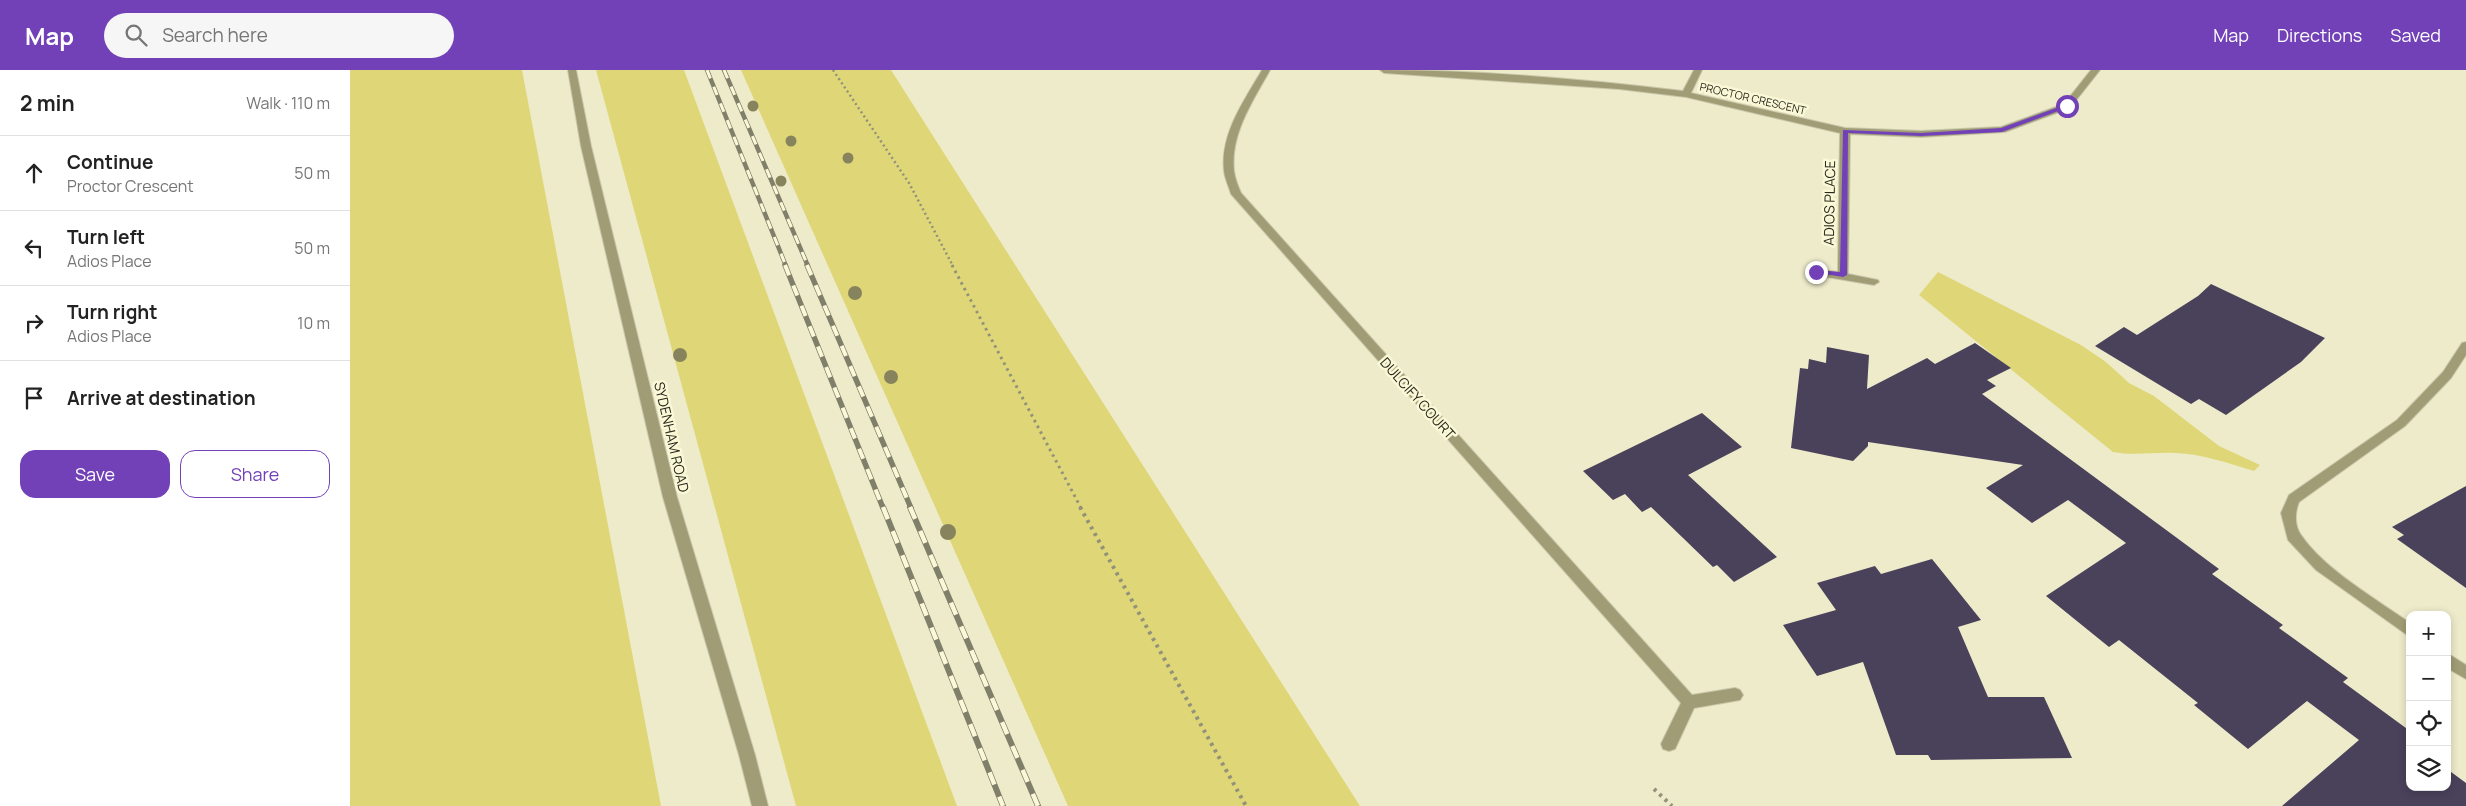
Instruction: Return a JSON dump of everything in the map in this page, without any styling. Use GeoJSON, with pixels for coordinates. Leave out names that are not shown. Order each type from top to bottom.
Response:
{"type":"FeatureCollection","features":[{"type":"Feature","properties":{"kind":"street","name":"SYDENHAM ROAD"},"geometry":{"type":"LineString","coordinates":[[572,70],[586,146],[628,315],[670,497],[747,756],[760,806]]}},
{"type":"Feature","properties":{"kind":"street","name":"DULCIFY COURT"},"geometry":{"type":"LineString","coordinates":[[1266,70],[1232,136],[1229,152],[1229,173],[1236,194],[1689,702]]}},
{"type":"Feature","properties":{"kind":"street","name":"PROCTOR CRESCENT"},"geometry":{"type":"LineString","coordinates":[[1384,70],[1619,86],[1686,94],[1845,131],[1921,134],[2002,130],[2067,106],[2096,70]]}},
{"type":"Feature","properties":{"kind":"street"},"geometry":{"type":"LineString","coordinates":[[1686,94],[1698,70]]}},
{"type":"Feature","properties":{"kind":"street","name":"ADIOS PLACE"},"geometry":{"type":"LineString","coordinates":[[1843,275],[1845,131]]}},
{"type":"Feature","properties":{"kind":"street"},"geometry":{"type":"LineString","coordinates":[[1816,272],[1843,275],[1874,282]]}},
{"type":"Feature","properties":{"kind":"street"},"geometry":{"type":"LineString","coordinates":[[2406,628],[2321,566],[2293,536],[2288,513],[2294,499],[2401,423],[2448,375],[2466,346]]}},
{"type":"Feature","properties":{"kind":"street"},"geometry":{"type":"LineString","coordinates":[[2451,662],[2466,673]]}},
{"type":"Feature","properties":{"kind":"street"},"geometry":{"type":"LineString","coordinates":[[1669,744],[1689,702],[1735,695]]}},
{"type":"Feature","properties":{"kind":"path"},"geometry":{"type":"LineString","coordinates":[[833,70],[909,183],[1070,488],[1246,806]]}},
{"type":"Feature","properties":{"kind":"path"},"geometry":{"type":"LineString","coordinates":[[1654,789],[1672,806]]}},
{"type":"Feature","properties":{"kind":"shaded area"},"geometry":{"type":"Polygon","coordinates":[[[350,70],[522,70],[661,806],[350,806],[350,70]]]}},
{"type":"Feature","properties":{"kind":"shaded area"},"geometry":{"type":"Polygon","coordinates":[[[596,70],[684,70],[957,806],[796,806],[596,70]]]}},
{"type":"Feature","properties":{"kind":"shaded area"},"geometry":{"type":"Polygon","coordinates":[[[741,70],[891,70],[1360,806],[1068,806],[741,70]]]}},
{"type":"Feature","properties":{"kind":"shaded area"},"geometry":{"type":"Polygon","coordinates":[[[1938,272],[2081,345],[2106,362],[2129,383],[2154,396],[2219,446],[2260,465],[2254,471],[2195,455],[2113,452],[1919,295],[1938,272]]]}},
{"type":"Feature","properties":{"kind":"building"},"geometry":{"type":"Polygon","coordinates":[[[2211,284],[2325,338],[2301,362],[2226,415],[2199,399],[2191,404],[2095,346],[2124,327],[2137,335],[2198,296],[2211,284]]]}},
{"type":"Feature","properties":{"kind":"building"},"geometry":{"type":"Polygon","coordinates":[[[1975,343],[2011,368],[1987,380],[1996,386],[1982,394],[2219,569],[2212,574],[2283,625],[2279,628],[2348,678],[2343,682],[2406,728],[2406,791],[2451,791],[2451,772],[2466,783],[2466,806],[2282,806],[2359,740],[2307,701],[2248,749],[2194,705],[2198,703],[2119,640],[2109,647],[2046,596],[2126,543],[2068,500],[2032,523],[1986,488],[2023,465],[1868,442],[1868,446],[1853,461],[1791,448],[1800,368],[1808,369],[1809,359],[1826,363],[1827,347],[1869,355],[1867,389],[1927,358],[1935,364],[1975,343]]]}},
{"type":"Feature","properties":{"kind":"building"},"geometry":{"type":"Polygon","coordinates":[[[1702,413],[1742,447],[1688,475],[1777,557],[1734,582],[1717,565],[1713,567],[1651,507],[1642,512],[1625,494],[1613,500],[1583,471],[1702,413]]]}},
{"type":"Feature","properties":{"kind":"building"},"geometry":{"type":"Polygon","coordinates":[[[2466,486],[2466,588],[2397,539],[2404,535],[2392,527],[2466,486]]]}},
{"type":"Feature","properties":{"kind":"building"},"geometry":{"type":"Polygon","coordinates":[[[1932,559],[1981,620],[1958,627],[1988,697],[2044,697],[2072,758],[1931,760],[1928,755],[1896,755],[1863,662],[1817,676],[1783,625],[1836,610],[1817,583],[1875,566],[1881,574],[1932,559]]]}},
{"type":"Feature","properties":{"kind":"railway"},"geometry":{"type":"LineString","coordinates":[[707,70],[786,266]]}},
{"type":"Feature","properties":{"kind":"railway"},"geometry":{"type":"LineString","coordinates":[[724,70],[808,266]]}},
{"type":"Feature","properties":{"kind":"railway"},"geometry":{"type":"LineString","coordinates":[[785,265],[883,508]]}},
{"type":"Feature","properties":{"kind":"railway"},"geometry":{"type":"LineString","coordinates":[[807,265],[911,508]]}},
{"type":"Feature","properties":{"kind":"railway"},"geometry":{"type":"LineString","coordinates":[[883,507],[1003,806]]}},
{"type":"Feature","properties":{"kind":"railway"},"geometry":{"type":"LineString","coordinates":[[910,507],[1038,806]]}},
{"type":"Feature","properties":{"kind":"route"},"geometry":{"type":"LineString","coordinates":[[1816,272],[1843,275],[1845,131],[1921,134],[2002,130],[2067,106]]}}]}
